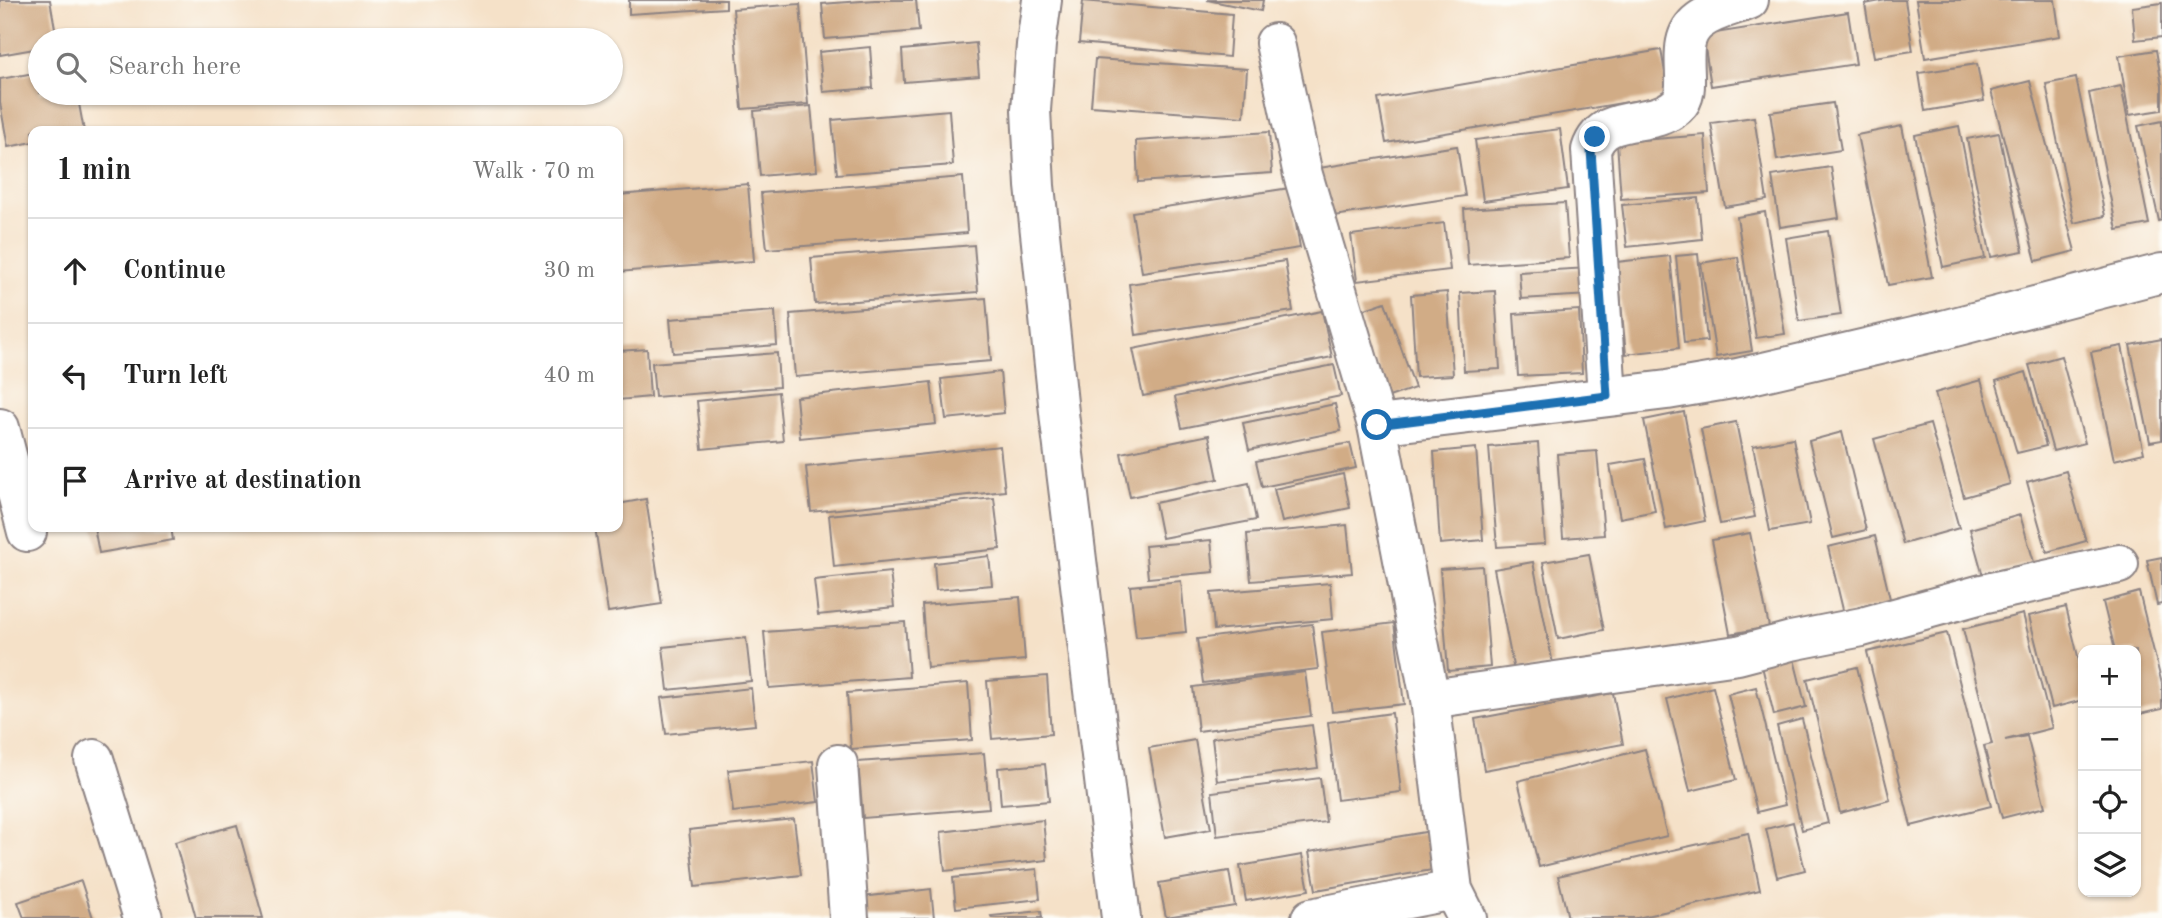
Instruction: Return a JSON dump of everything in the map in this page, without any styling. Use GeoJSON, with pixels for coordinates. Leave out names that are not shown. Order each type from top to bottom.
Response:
{"type":"FeatureCollection","features":[{"type":"Feature","properties":{"kind":"street"},"geometry":{"type":"LineString","coordinates":[[1042,0],[1031,110],[1035,186],[1060,422],[1121,918]]}},
{"type":"Feature","properties":{"kind":"street"},"geometry":{"type":"LineString","coordinates":[[1607,396],[1591,150],[1595,137],[1603,130],[1616,125],[1662,117],[1674,109],[1681,102],[1684,90],[1684,45],[1690,30],[1713,13],[1749,0]]}},
{"type":"Feature","properties":{"kind":"street"},"geometry":{"type":"LineString","coordinates":[[1275,43],[1303,175],[1377,425],[1430,699],[1460,904],[1311,918]]}},
{"type":"Feature","properties":{"kind":"street"},"geometry":{"type":"LineString","coordinates":[[1377,425],[1738,378],[1943,330],[2162,273]]}},
{"type":"Feature","properties":{"kind":"street"},"geometry":{"type":"LineString","coordinates":[[0,428],[27,532]]}},
{"type":"Feature","properties":{"kind":"street"},"geometry":{"type":"LineString","coordinates":[[1430,699],[1738,655],[1862,627],[1982,594],[2119,564]]}},
{"type":"Feature","properties":{"kind":"street"},"geometry":{"type":"LineString","coordinates":[[94,759],[143,918]]}},
{"type":"Feature","properties":{"kind":"street"},"geometry":{"type":"LineString","coordinates":[[838,764],[849,918]]}},
{"type":"Feature","properties":{"kind":"building"},"geometry":{"type":"Polygon","coordinates":[[[0,0],[50,0],[55,28],[28,28],[28,50],[0,55],[0,0]]]}},
{"type":"Feature","properties":{"kind":"building"},"geometry":{"type":"Polygon","coordinates":[[[629,0],[726,0],[726,8],[629,14],[629,0]]]}},
{"type":"Feature","properties":{"kind":"building"},"geometry":{"type":"Polygon","coordinates":[[[916,0],[919,31],[825,39],[822,4],[916,0]]]}},
{"type":"Feature","properties":{"kind":"building"},"geometry":{"type":"Polygon","coordinates":[[[1207,0],[1263,0],[1261,11],[1207,0]]]}},
{"type":"Feature","properties":{"kind":"building"},"geometry":{"type":"Polygon","coordinates":[[[1905,0],[1913,51],[1874,57],[1865,4],[1905,0]]]}},
{"type":"Feature","properties":{"kind":"building"},"geometry":{"type":"Polygon","coordinates":[[[1916,0],[2055,0],[2060,36],[1925,58],[1916,0]]]}},
{"type":"Feature","properties":{"kind":"building"},"geometry":{"type":"Polygon","coordinates":[[[1083,1],[1232,14],[1229,57],[1079,43],[1083,1]]]}},
{"type":"Feature","properties":{"kind":"building"},"geometry":{"type":"Polygon","coordinates":[[[2162,3],[2162,37],[2135,40],[2132,7],[2162,3]]]}},
{"type":"Feature","properties":{"kind":"building"},"geometry":{"type":"Polygon","coordinates":[[[800,4],[808,104],[742,109],[733,9],[800,4]]]}},
{"type":"Feature","properties":{"kind":"building"},"geometry":{"type":"Polygon","coordinates":[[[1848,12],[1856,64],[1711,86],[1703,35],[1848,12]]]}},
{"type":"Feature","properties":{"kind":"building"},"geometry":{"type":"Polygon","coordinates":[[[976,43],[979,76],[904,82],[902,50],[976,43]]]}},
{"type":"Feature","properties":{"kind":"building"},"geometry":{"type":"Polygon","coordinates":[[[870,47],[873,88],[823,92],[819,52],[870,47]]]}},
{"type":"Feature","properties":{"kind":"building"},"geometry":{"type":"Polygon","coordinates":[[[1661,50],[1669,95],[1386,143],[1378,99],[1661,50]]]}},
{"type":"Feature","properties":{"kind":"building"},"geometry":{"type":"Polygon","coordinates":[[[2156,50],[2162,85],[2162,110],[2129,115],[2119,56],[2156,50]]]}},
{"type":"Feature","properties":{"kind":"building"},"geometry":{"type":"Polygon","coordinates":[[[1095,59],[1247,69],[1244,117],[1091,106],[1095,59]]]}},
{"type":"Feature","properties":{"kind":"building"},"geometry":{"type":"Polygon","coordinates":[[[1977,64],[1984,101],[1925,111],[1919,73],[1977,64]]]}},
{"type":"Feature","properties":{"kind":"building"},"geometry":{"type":"Polygon","coordinates":[[[28,74],[28,105],[79,105],[83,126],[28,126],[28,143],[8,147],[0,103],[0,79],[28,74]]]}},
{"type":"Feature","properties":{"kind":"building"},"geometry":{"type":"Polygon","coordinates":[[[2076,78],[2105,216],[2074,223],[2046,84],[2076,78]]]}},
{"type":"Feature","properties":{"kind":"building"},"geometry":{"type":"Polygon","coordinates":[[[2030,81],[2075,251],[2036,261],[1991,91],[2030,81]]]}},
{"type":"Feature","properties":{"kind":"building"},"geometry":{"type":"Polygon","coordinates":[[[2121,86],[2149,224],[2117,230],[2089,93],[2121,86]]]}},
{"type":"Feature","properties":{"kind":"building"},"geometry":{"type":"Polygon","coordinates":[[[1833,103],[1841,150],[1777,160],[1770,112],[1833,103]]]}},
{"type":"Feature","properties":{"kind":"building"},"geometry":{"type":"Polygon","coordinates":[[[811,106],[817,171],[760,176],[754,111],[811,106]]]}},
{"type":"Feature","properties":{"kind":"building"},"geometry":{"type":"Polygon","coordinates":[[[949,110],[953,165],[837,174],[832,120],[949,110]]]}},
{"type":"Feature","properties":{"kind":"building"},"geometry":{"type":"Polygon","coordinates":[[[1754,117],[1767,200],[1725,207],[1711,123],[1754,117]]]}},
{"type":"Feature","properties":{"kind":"building"},"geometry":{"type":"Polygon","coordinates":[[[2162,121],[2162,220],[2159,221],[2138,126],[2162,121]]]}},
{"type":"Feature","properties":{"kind":"building"},"geometry":{"type":"Polygon","coordinates":[[[1902,126],[1932,277],[1888,285],[1857,135],[1902,126]]]}},
{"type":"Feature","properties":{"kind":"building"},"geometry":{"type":"Polygon","coordinates":[[[1959,126],[1985,258],[1943,267],[1915,135],[1959,126]]]}},
{"type":"Feature","properties":{"kind":"building"},"geometry":{"type":"Polygon","coordinates":[[[1560,129],[1568,189],[1483,201],[1475,140],[1560,129]]]}},
{"type":"Feature","properties":{"kind":"building"},"geometry":{"type":"Polygon","coordinates":[[[1269,132],[1272,173],[1138,182],[1136,141],[1269,132]]]}},
{"type":"Feature","properties":{"kind":"building"},"geometry":{"type":"Polygon","coordinates":[[[1999,133],[2023,251],[1991,257],[1967,139],[1999,133]]]}},
{"type":"Feature","properties":{"kind":"building"},"geometry":{"type":"Polygon","coordinates":[[[1705,135],[1709,193],[1621,199],[1617,142],[1705,135]]]}},
{"type":"Feature","properties":{"kind":"building"},"geometry":{"type":"Polygon","coordinates":[[[1457,146],[1465,196],[1327,217],[1319,168],[1457,146]]]}},
{"type":"Feature","properties":{"kind":"building"},"geometry":{"type":"Polygon","coordinates":[[[1831,167],[1839,218],[1780,227],[1772,176],[1831,167]]]}},
{"type":"Feature","properties":{"kind":"building"},"geometry":{"type":"Polygon","coordinates":[[[963,177],[967,233],[767,249],[761,193],[963,177]]]}},
{"type":"Feature","properties":{"kind":"building"},"geometry":{"type":"Polygon","coordinates":[[[748,184],[754,261],[623,272],[623,195],[748,184]]]}},
{"type":"Feature","properties":{"kind":"building"},"geometry":{"type":"Polygon","coordinates":[[[1290,188],[1300,248],[1142,272],[1132,212],[1290,188]]]}},
{"type":"Feature","properties":{"kind":"building"},"geometry":{"type":"Polygon","coordinates":[[[1698,198],[1702,239],[1627,247],[1622,205],[1698,198]]]}},
{"type":"Feature","properties":{"kind":"building"},"geometry":{"type":"Polygon","coordinates":[[[1565,203],[1569,258],[1468,265],[1464,209],[1565,203]]]}},
{"type":"Feature","properties":{"kind":"building"},"geometry":{"type":"Polygon","coordinates":[[[1765,212],[1785,334],[1756,338],[1737,217],[1765,212]]]}},
{"type":"Feature","properties":{"kind":"building"},"geometry":{"type":"Polygon","coordinates":[[[1444,223],[1450,270],[1357,281],[1351,235],[1444,223]]]}},
{"type":"Feature","properties":{"kind":"building"},"geometry":{"type":"Polygon","coordinates":[[[1828,231],[1841,315],[1799,321],[1786,238],[1828,231]]]}},
{"type":"Feature","properties":{"kind":"building"},"geometry":{"type":"Polygon","coordinates":[[[974,245],[978,292],[815,304],[811,258],[974,245]]]}},
{"type":"Feature","properties":{"kind":"building"},"geometry":{"type":"Polygon","coordinates":[[[1698,254],[1707,341],[1684,343],[1676,256],[1698,254]]]}},
{"type":"Feature","properties":{"kind":"building"},"geometry":{"type":"Polygon","coordinates":[[[1670,256],[1679,348],[1626,354],[1617,262],[1670,256]]]}},
{"type":"Feature","properties":{"kind":"building"},"geometry":{"type":"Polygon","coordinates":[[[1738,257],[1752,351],[1716,357],[1701,263],[1738,257]]]}},
{"type":"Feature","properties":{"kind":"building"},"geometry":{"type":"Polygon","coordinates":[[[1285,261],[1293,311],[1136,335],[1129,284],[1285,261]]]}},
{"type":"Feature","properties":{"kind":"building"},"geometry":{"type":"Polygon","coordinates":[[[1589,268],[1590,295],[1521,299],[1519,272],[1589,268]]]}},
{"type":"Feature","properties":{"kind":"building"},"geometry":{"type":"Polygon","coordinates":[[[1495,291],[1500,369],[1464,371],[1460,293],[1495,291]]]}},
{"type":"Feature","properties":{"kind":"building"},"geometry":{"type":"Polygon","coordinates":[[[1447,292],[1453,375],[1416,377],[1411,295],[1447,292]]]}},
{"type":"Feature","properties":{"kind":"building"},"geometry":{"type":"Polygon","coordinates":[[[986,298],[991,361],[795,377],[790,314],[986,298]]]}},
{"type":"Feature","properties":{"kind":"building"},"geometry":{"type":"Polygon","coordinates":[[[1385,302],[1415,388],[1389,397],[1359,311],[1385,302]]]}},
{"type":"Feature","properties":{"kind":"building"},"geometry":{"type":"Polygon","coordinates":[[[1579,310],[1582,373],[1518,376],[1514,314],[1579,310]]]}},
{"type":"Feature","properties":{"kind":"building"},"geometry":{"type":"Polygon","coordinates":[[[775,311],[777,345],[673,353],[670,319],[775,311]]]}},
{"type":"Feature","properties":{"kind":"building"},"geometry":{"type":"Polygon","coordinates":[[[1322,311],[1332,357],[1143,396],[1133,349],[1322,311]]]}},
{"type":"Feature","properties":{"kind":"building"},"geometry":{"type":"Polygon","coordinates":[[[2162,339],[2162,440],[2150,442],[2130,345],[2162,339]]]}},
{"type":"Feature","properties":{"kind":"building"},"geometry":{"type":"Polygon","coordinates":[[[2122,346],[2144,453],[2114,460],[2091,352],[2122,346]]]}},
{"type":"Feature","properties":{"kind":"building"},"geometry":{"type":"Polygon","coordinates":[[[647,349],[650,397],[623,400],[623,351],[647,349]]]}},
{"type":"Feature","properties":{"kind":"building"},"geometry":{"type":"Polygon","coordinates":[[[777,353],[779,387],[655,397],[652,363],[777,353]]]}},
{"type":"Feature","properties":{"kind":"building"},"geometry":{"type":"Polygon","coordinates":[[[2061,356],[2085,443],[2053,451],[2029,365],[2061,356]]]}},
{"type":"Feature","properties":{"kind":"building"},"geometry":{"type":"Polygon","coordinates":[[[1334,365],[1341,396],[1182,428],[1175,397],[1334,365]]]}},
{"type":"Feature","properties":{"kind":"building"},"geometry":{"type":"Polygon","coordinates":[[[1000,372],[1004,413],[946,419],[941,379],[1000,372]]]}},
{"type":"Feature","properties":{"kind":"building"},"geometry":{"type":"Polygon","coordinates":[[[2026,372],[2046,446],[2017,453],[1996,381],[2026,372]]]}},
{"type":"Feature","properties":{"kind":"building"},"geometry":{"type":"Polygon","coordinates":[[[1981,380],[2010,484],[1964,497],[1935,393],[1981,380]]]}},
{"type":"Feature","properties":{"kind":"building"},"geometry":{"type":"Polygon","coordinates":[[[931,382],[936,424],[800,438],[796,397],[931,382]]]}},
{"type":"Feature","properties":{"kind":"building"},"geometry":{"type":"Polygon","coordinates":[[[778,392],[783,441],[702,449],[697,401],[778,392]]]}},
{"type":"Feature","properties":{"kind":"building"},"geometry":{"type":"Polygon","coordinates":[[[1335,404],[1341,431],[1249,450],[1243,423],[1335,404]]]}},
{"type":"Feature","properties":{"kind":"building"},"geometry":{"type":"Polygon","coordinates":[[[1684,412],[1705,521],[1666,529],[1644,420],[1684,412]]]}},
{"type":"Feature","properties":{"kind":"building"},"geometry":{"type":"Polygon","coordinates":[[[1736,422],[1755,517],[1720,524],[1701,429],[1736,422]]]}},
{"type":"Feature","properties":{"kind":"building"},"geometry":{"type":"Polygon","coordinates":[[[1930,424],[1959,528],[1903,544],[1874,439],[1930,424]]]}},
{"type":"Feature","properties":{"kind":"building"},"geometry":{"type":"Polygon","coordinates":[[[1842,432],[1866,530],[1833,538],[1809,441],[1842,432]]]}},
{"type":"Feature","properties":{"kind":"building"},"geometry":{"type":"Polygon","coordinates":[[[1209,435],[1218,479],[1130,497],[1121,453],[1209,435]]]}},
{"type":"Feature","properties":{"kind":"building"},"geometry":{"type":"Polygon","coordinates":[[[1793,438],[1810,524],[1770,531],[1753,446],[1793,438]]]}},
{"type":"Feature","properties":{"kind":"building"},"geometry":{"type":"Polygon","coordinates":[[[1350,443],[1356,468],[1262,487],[1256,461],[1350,443]]]}},
{"type":"Feature","properties":{"kind":"building"},"geometry":{"type":"Polygon","coordinates":[[[1538,443],[1545,544],[1497,547],[1489,447],[1538,443]]]}},
{"type":"Feature","properties":{"kind":"building"},"geometry":{"type":"Polygon","coordinates":[[[1000,446],[1005,491],[811,512],[806,467],[1000,446]]]}},
{"type":"Feature","properties":{"kind":"building"},"geometry":{"type":"Polygon","coordinates":[[[1476,448],[1483,540],[1440,544],[1434,452],[1476,448]]]}},
{"type":"Feature","properties":{"kind":"building"},"geometry":{"type":"Polygon","coordinates":[[[1597,451],[1604,535],[1563,538],[1557,454],[1597,451]]]}},
{"type":"Feature","properties":{"kind":"building"},"geometry":{"type":"Polygon","coordinates":[[[1645,459],[1655,511],[1620,518],[1610,465],[1645,459]]]}},
{"type":"Feature","properties":{"kind":"building"},"geometry":{"type":"Polygon","coordinates":[[[2066,471],[2086,541],[2047,552],[2027,482],[2066,471]]]}},
{"type":"Feature","properties":{"kind":"building"},"geometry":{"type":"Polygon","coordinates":[[[1343,474],[1350,508],[1282,522],[1274,489],[1343,474]]]}},
{"type":"Feature","properties":{"kind":"building"},"geometry":{"type":"Polygon","coordinates":[[[1249,483],[1256,520],[1162,538],[1155,503],[1249,483]]]}},
{"type":"Feature","properties":{"kind":"building"},"geometry":{"type":"Polygon","coordinates":[[[994,498],[1000,549],[834,567],[829,515],[994,498]]]}},
{"type":"Feature","properties":{"kind":"building"},"geometry":{"type":"Polygon","coordinates":[[[646,499],[662,604],[608,612],[596,532],[623,532],[623,503],[646,499]]]}},
{"type":"Feature","properties":{"kind":"building"},"geometry":{"type":"Polygon","coordinates":[[[2020,515],[2034,562],[1983,576],[1970,529],[2020,515]]]}},
{"type":"Feature","properties":{"kind":"building"},"geometry":{"type":"Polygon","coordinates":[[[1347,525],[1352,573],[1251,581],[1247,534],[1347,525]]]}},
{"type":"Feature","properties":{"kind":"building"},"geometry":{"type":"Polygon","coordinates":[[[95,532],[172,532],[173,540],[99,553],[95,532]]]}},
{"type":"Feature","properties":{"kind":"building"},"geometry":{"type":"Polygon","coordinates":[[[1750,533],[1769,627],[1730,634],[1712,540],[1750,533]]]}},
{"type":"Feature","properties":{"kind":"building"},"geometry":{"type":"Polygon","coordinates":[[[1875,536],[1891,603],[1844,614],[1828,547],[1875,536]]]}},
{"type":"Feature","properties":{"kind":"building"},"geometry":{"type":"Polygon","coordinates":[[[1211,540],[1214,572],[1148,578],[1145,546],[1211,540]]]}},
{"type":"Feature","properties":{"kind":"building"},"geometry":{"type":"Polygon","coordinates":[[[1589,554],[1604,630],[1558,639],[1543,562],[1589,554]]]}},
{"type":"Feature","properties":{"kind":"building"},"geometry":{"type":"Polygon","coordinates":[[[989,556],[992,585],[936,590],[934,563],[989,556]]]}},
{"type":"Feature","properties":{"kind":"building"},"geometry":{"type":"Polygon","coordinates":[[[2162,557],[2162,604],[2157,605],[2147,560],[2162,557]]]}},
{"type":"Feature","properties":{"kind":"building"},"geometry":{"type":"Polygon","coordinates":[[[1533,562],[1553,664],[1514,671],[1494,569],[1533,562]]]}},
{"type":"Feature","properties":{"kind":"building"},"geometry":{"type":"Polygon","coordinates":[[[1482,566],[1490,667],[1448,671],[1440,569],[1482,566]]]}},
{"type":"Feature","properties":{"kind":"building"},"geometry":{"type":"Polygon","coordinates":[[[890,572],[894,607],[818,615],[814,580],[890,572]]]}},
{"type":"Feature","properties":{"kind":"building"},"geometry":{"type":"Polygon","coordinates":[[[1181,581],[1186,632],[1136,637],[1130,586],[1181,581]]]}},
{"type":"Feature","properties":{"kind":"building"},"geometry":{"type":"Polygon","coordinates":[[[1330,583],[1333,619],[1214,630],[1211,593],[1330,583]]]}},
{"type":"Feature","properties":{"kind":"building"},"geometry":{"type":"Polygon","coordinates":[[[2139,592],[2162,684],[2162,709],[2141,714],[2141,645],[2114,645],[2103,602],[2139,592]]]}},
{"type":"Feature","properties":{"kind":"building"},"geometry":{"type":"Polygon","coordinates":[[[1020,597],[1025,660],[927,668],[922,605],[1020,597]]]}},
{"type":"Feature","properties":{"kind":"building"},"geometry":{"type":"Polygon","coordinates":[[[2066,607],[2078,656],[2078,701],[2052,708],[2029,616],[2066,607]]]}},
{"type":"Feature","properties":{"kind":"building"},"geometry":{"type":"Polygon","coordinates":[[[2023,614],[2052,728],[2005,740],[2027,736],[2045,807],[2002,818],[1984,746],[1992,744],[1963,629],[2023,614]]]}},
{"type":"Feature","properties":{"kind":"building"},"geometry":{"type":"Polygon","coordinates":[[[905,622],[909,677],[769,688],[764,632],[905,622]]]}},
{"type":"Feature","properties":{"kind":"building"},"geometry":{"type":"Polygon","coordinates":[[[1394,623],[1404,704],[1332,712],[1322,632],[1394,623]]]}},
{"type":"Feature","properties":{"kind":"building"},"geometry":{"type":"Polygon","coordinates":[[[1312,624],[1318,669],[1203,683],[1197,639],[1312,624]]]}},
{"type":"Feature","properties":{"kind":"building"},"geometry":{"type":"Polygon","coordinates":[[[1947,633],[1991,806],[1911,826],[1867,652],[1947,633]]]}},
{"type":"Feature","properties":{"kind":"building"},"geometry":{"type":"Polygon","coordinates":[[[746,638],[751,681],[668,690],[663,647],[746,638]]]}},
{"type":"Feature","properties":{"kind":"building"},"geometry":{"type":"Polygon","coordinates":[[[1792,651],[1806,707],[1774,715],[1760,658],[1792,651]]]}},
{"type":"Feature","properties":{"kind":"building"},"geometry":{"type":"Polygon","coordinates":[[[1857,667],[1890,800],[1840,813],[1807,679],[1857,667]]]}},
{"type":"Feature","properties":{"kind":"building"},"geometry":{"type":"Polygon","coordinates":[[[1305,672],[1311,716],[1198,731],[1193,687],[1305,672]]]}},
{"type":"Feature","properties":{"kind":"building"},"geometry":{"type":"Polygon","coordinates":[[[1047,676],[1051,734],[992,739],[987,681],[1047,676]]]}},
{"type":"Feature","properties":{"kind":"building"},"geometry":{"type":"Polygon","coordinates":[[[968,683],[972,740],[851,749],[847,693],[968,683]]]}},
{"type":"Feature","properties":{"kind":"building"},"geometry":{"type":"Polygon","coordinates":[[[1713,687],[1736,780],[1690,791],[1667,699],[1713,687]]]}},
{"type":"Feature","properties":{"kind":"building"},"geometry":{"type":"Polygon","coordinates":[[[1756,687],[1785,805],[1757,812],[1728,694],[1756,687]]]}},
{"type":"Feature","properties":{"kind":"building"},"geometry":{"type":"Polygon","coordinates":[[[751,688],[755,725],[666,734],[661,698],[751,688]]]}},
{"type":"Feature","properties":{"kind":"building"},"geometry":{"type":"Polygon","coordinates":[[[1613,693],[1623,744],[1484,770],[1475,719],[1613,693]]]}},
{"type":"Feature","properties":{"kind":"building"},"geometry":{"type":"Polygon","coordinates":[[[1392,713],[1401,792],[1337,800],[1328,722],[1392,713]]]}},
{"type":"Feature","properties":{"kind":"building"},"geometry":{"type":"Polygon","coordinates":[[[1802,719],[1828,823],[1802,830],[1777,726],[1802,719]]]}},
{"type":"Feature","properties":{"kind":"building"},"geometry":{"type":"Polygon","coordinates":[[[1312,725],[1318,768],[1217,781],[1212,738],[1312,725]]]}},
{"type":"Feature","properties":{"kind":"building"},"geometry":{"type":"Polygon","coordinates":[[[1195,740],[1211,829],[1165,837],[1149,748],[1195,740]]]}},
{"type":"Feature","properties":{"kind":"building"},"geometry":{"type":"Polygon","coordinates":[[[1645,749],[1667,836],[1539,867],[1518,781],[1645,749]]]}},
{"type":"Feature","properties":{"kind":"building"},"geometry":{"type":"Polygon","coordinates":[[[984,753],[989,808],[863,818],[858,762],[984,753]]]}},
{"type":"Feature","properties":{"kind":"building"},"geometry":{"type":"Polygon","coordinates":[[[813,761],[818,802],[733,812],[728,770],[813,761]]]}},
{"type":"Feature","properties":{"kind":"building"},"geometry":{"type":"Polygon","coordinates":[[[1045,764],[1049,801],[1001,805],[998,768],[1045,764]]]}},
{"type":"Feature","properties":{"kind":"building"},"geometry":{"type":"Polygon","coordinates":[[[1320,778],[1326,822],[1217,836],[1212,792],[1320,778]]]}},
{"type":"Feature","properties":{"kind":"building"},"geometry":{"type":"Polygon","coordinates":[[[794,819],[801,875],[695,887],[689,830],[794,819]]]}},
{"type":"Feature","properties":{"kind":"building"},"geometry":{"type":"Polygon","coordinates":[[[1043,820],[1047,860],[945,871],[941,832],[1043,820]]]}},
{"type":"Feature","properties":{"kind":"building"},"geometry":{"type":"Polygon","coordinates":[[[1793,822],[1805,870],[1777,877],[1766,829],[1793,822]]]}},
{"type":"Feature","properties":{"kind":"building"},"geometry":{"type":"Polygon","coordinates":[[[237,825],[263,918],[196,918],[175,842],[237,825]]]}},
{"type":"Feature","properties":{"kind":"building"},"geometry":{"type":"Polygon","coordinates":[[[1431,831],[1438,869],[1316,890],[1309,852],[1431,831]]]}},
{"type":"Feature","properties":{"kind":"building"},"geometry":{"type":"Polygon","coordinates":[[[1748,833],[1760,890],[1637,918],[1568,918],[1558,876],[1748,833]]]}},
{"type":"Feature","properties":{"kind":"building"},"geometry":{"type":"Polygon","coordinates":[[[1302,855],[1309,890],[1246,901],[1240,866],[1302,855]]]}},
{"type":"Feature","properties":{"kind":"building"},"geometry":{"type":"Polygon","coordinates":[[[1037,869],[1040,899],[956,908],[953,878],[1037,869]]]}},
{"type":"Feature","properties":{"kind":"building"},"geometry":{"type":"Polygon","coordinates":[[[1229,871],[1235,906],[1166,917],[1159,883],[1229,871]]]}},
{"type":"Feature","properties":{"kind":"building"},"geometry":{"type":"Polygon","coordinates":[[[81,881],[93,918],[24,918],[18,902],[81,881]]]}},
{"type":"Feature","properties":{"kind":"building"},"geometry":{"type":"Polygon","coordinates":[[[931,889],[934,918],[865,918],[862,897],[931,889]]]}},
{"type":"Feature","properties":{"kind":"building"},"geometry":{"type":"Polygon","coordinates":[[[1041,911],[1042,918],[991,916],[1041,911]]]}},
{"type":"Feature","properties":{"kind":"route"},"geometry":{"type":"LineString","coordinates":[[1377,425],[1607,396],[1591,150],[1595,137]]}}]}
